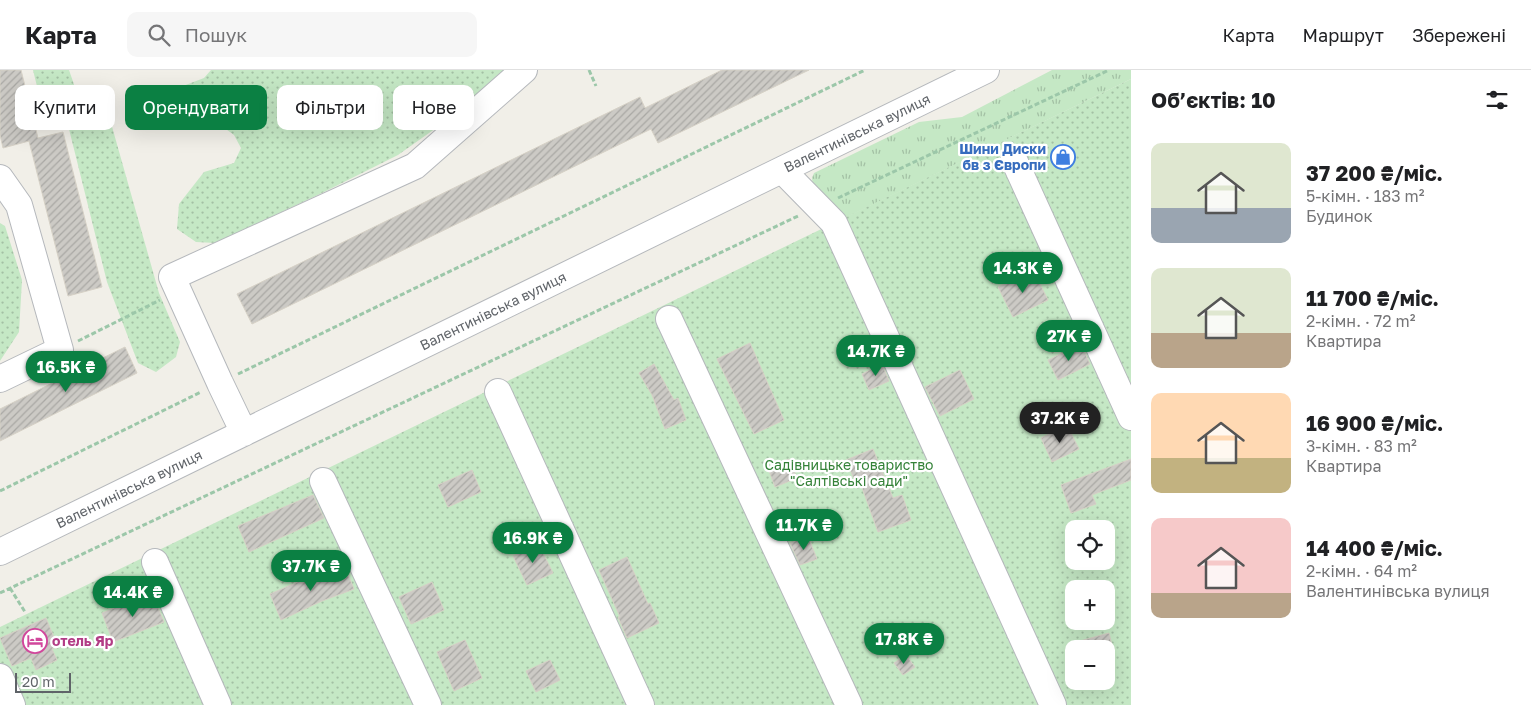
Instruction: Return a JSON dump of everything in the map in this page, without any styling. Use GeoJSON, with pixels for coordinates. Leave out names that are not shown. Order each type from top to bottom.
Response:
{"type":"FeatureCollection","features":[{"type":"Feature","properties":{"kind":"street"},"geometry":{"type":"LineString","coordinates":[[244,433],[172,277],[415,166],[524,70]]}},
{"type":"Feature","properties":{"kind":"street","name":"Валентинівська вулиця"},"geometry":{"type":"LineString","coordinates":[[0,552],[986,70]]}},
{"type":"Feature","properties":{"kind":"street"},"geometry":{"type":"LineString","coordinates":[[1014,160],[1131,417]]}},
{"type":"Feature","properties":{"kind":"street"},"geometry":{"type":"LineString","coordinates":[[782,170],[834,223],[1053,705]]}},
{"type":"Feature","properties":{"kind":"street"},"geometry":{"type":"LineString","coordinates":[[0,178],[19,206],[60,350],[0,379]]}},
{"type":"Feature","properties":{"kind":"street"},"geometry":{"type":"LineString","coordinates":[[669,318],[850,705]]}},
{"type":"Feature","properties":{"kind":"street"},"geometry":{"type":"LineString","coordinates":[[498,392],[641,705]]}},
{"type":"Feature","properties":{"kind":"street"},"geometry":{"type":"LineString","coordinates":[[324,481],[428,705]]}},
{"type":"Feature","properties":{"kind":"street"},"geometry":{"type":"LineString","coordinates":[[154,562],[218,705]]}},
{"type":"Feature","properties":{"kind":"street"},"geometry":{"type":"LineString","coordinates":[[0,677],[12,705]]}},
{"type":"Feature","properties":{"kind":"path"},"geometry":{"type":"LineString","coordinates":[[589,70],[596,86]]}},
{"type":"Feature","properties":{"kind":"path"},"geometry":{"type":"LineString","coordinates":[[0,491],[865,70]]}},
{"type":"Feature","properties":{"kind":"path"},"geometry":{"type":"LineString","coordinates":[[0,593],[1109,70]]}},
{"type":"Feature","properties":{"kind":"path"},"geometry":{"type":"LineString","coordinates":[[60,350],[144,308]]}},
{"type":"Feature","properties":{"kind":"path"},"geometry":{"type":"LineString","coordinates":[[10,588],[25,612]]}},
{"type":"Feature","properties":{"kind":"green space"},"geometry":{"type":"Polygon","coordinates":[[[33,70],[69,70],[74,85],[37,85],[33,70]]]}},
{"type":"Feature","properties":{"kind":"green space"},"geometry":{"type":"Polygon","coordinates":[[[211,70],[508,70],[474,98],[474,85],[393,85],[393,130],[433,130],[398,155],[216,243],[196,242],[177,229],[179,204],[204,172],[234,163],[241,148],[234,135],[227,130],[267,130],[267,85],[186,85],[204,78],[211,70]]]}},
{"type":"Feature","properties":{"kind":"green space"},"geometry":{"type":"Polygon","coordinates":[[[1052,70],[1131,70],[1131,79],[845,218],[813,187],[812,178],[814,173],[919,122],[962,117],[1052,70]]]}},
{"type":"Feature","properties":{"kind":"green space","name":"Садівницьке товариство \"Салтівські сади\""},"geometry":{"type":"Polygon","coordinates":[[[1131,79],[1131,705],[0,705],[0,627],[1131,79]]]}},
{"type":"Feature","properties":{"kind":"green space"},"geometry":{"type":"Polygon","coordinates":[[[69,130],[113,130],[159,293],[180,342],[176,357],[156,372],[138,363],[107,282],[69,130]]]}},
{"type":"Feature","properties":{"kind":"green space"},"geometry":{"type":"Polygon","coordinates":[[[0,223],[5,226],[22,280],[19,332],[0,361],[0,223]]]}},
{"type":"Feature","properties":{"kind":"building"},"geometry":{"type":"Polygon","coordinates":[[[0,70],[21,70],[25,85],[15,85],[15,130],[36,130],[38,138],[63,132],[102,287],[68,296],[29,141],[3,148],[0,135],[0,70]]]}},
{"type":"Feature","properties":{"kind":"building"},"geometry":{"type":"Polygon","coordinates":[[[722,70],[809,70],[658,143],[651,129],[252,324],[237,294],[640,97],[645,108],[722,70]]]}},
{"type":"Feature","properties":{"kind":"building"},"geometry":{"type":"Polygon","coordinates":[[[1033,270],[1048,300],[1013,317],[998,287],[1033,270]]]}},
{"type":"Feature","properties":{"kind":"building"},"geometry":{"type":"Polygon","coordinates":[[[750,343],[784,420],[754,434],[717,359],[750,343]]]}},
{"type":"Feature","properties":{"kind":"building"},"geometry":{"type":"Polygon","coordinates":[[[1081,344],[1090,364],[1058,380],[1048,360],[1081,344]]]}},
{"type":"Feature","properties":{"kind":"building"},"geometry":{"type":"Polygon","coordinates":[[[125,347],[137,373],[0,441],[0,409],[125,347]]]}},
{"type":"Feature","properties":{"kind":"building"},"geometry":{"type":"Polygon","coordinates":[[[654,364],[674,400],[678,398],[686,420],[665,429],[652,395],[639,373],[654,364]]]}},
{"type":"Feature","properties":{"kind":"building"},"geometry":{"type":"Polygon","coordinates":[[[882,364],[889,381],[869,390],[862,374],[882,364]]]}},
{"type":"Feature","properties":{"kind":"building"},"geometry":{"type":"Polygon","coordinates":[[[960,370],[974,399],[940,416],[925,387],[960,370]]]}},
{"type":"Feature","properties":{"kind":"building"},"geometry":{"type":"Polygon","coordinates":[[[1067,425],[1079,449],[1052,462],[1041,438],[1067,425]]]}},
{"type":"Feature","properties":{"kind":"building"},"geometry":{"type":"Polygon","coordinates":[[[873,449],[893,498],[902,495],[911,520],[878,532],[861,485],[857,486],[846,460],[873,449]]]}},
{"type":"Feature","properties":{"kind":"building"},"geometry":{"type":"Polygon","coordinates":[[[789,459],[797,478],[775,487],[768,468],[789,459]]]}},
{"type":"Feature","properties":{"kind":"building"},"geometry":{"type":"Polygon","coordinates":[[[1131,459],[1131,480],[1092,495],[1096,504],[1071,513],[1061,485],[1131,459]]]}},
{"type":"Feature","properties":{"kind":"building"},"geometry":{"type":"Polygon","coordinates":[[[472,470],[481,492],[448,507],[438,485],[472,470]]]}},
{"type":"Feature","properties":{"kind":"building"},"geometry":{"type":"Polygon","coordinates":[[[313,495],[324,518],[249,552],[238,526],[313,495]]]}},
{"type":"Feature","properties":{"kind":"building"},"geometry":{"type":"Polygon","coordinates":[[[808,536],[817,559],[800,565],[790,543],[808,536]]]}},
{"type":"Feature","properties":{"kind":"building"},"geometry":{"type":"Polygon","coordinates":[[[538,543],[553,573],[527,585],[513,556],[538,543]]]}},
{"type":"Feature","properties":{"kind":"building"},"geometry":{"type":"Polygon","coordinates":[[[627,557],[648,604],[650,603],[659,623],[627,638],[618,617],[620,617],[599,570],[627,557]]]}},
{"type":"Feature","properties":{"kind":"building"},"geometry":{"type":"Polygon","coordinates":[[[344,565],[354,589],[281,620],[270,594],[344,565]]]}},
{"type":"Feature","properties":{"kind":"building"},"geometry":{"type":"Polygon","coordinates":[[[432,582],[444,610],[411,624],[399,597],[432,582]]]}},
{"type":"Feature","properties":{"kind":"building"},"geometry":{"type":"Polygon","coordinates":[[[152,593],[164,622],[113,642],[102,613],[152,593]]]}},
{"type":"Feature","properties":{"kind":"building"},"geometry":{"type":"Polygon","coordinates":[[[46,618],[58,647],[52,649],[57,660],[36,670],[31,658],[12,666],[0,638],[46,618]]]}},
{"type":"Feature","properties":{"kind":"building"},"geometry":{"type":"Polygon","coordinates":[[[1109,633],[1111,640],[1084,640],[1109,633]]]}},
{"type":"Feature","properties":{"kind":"building"},"geometry":{"type":"Polygon","coordinates":[[[465,640],[482,678],[454,691],[437,652],[465,640]]]}},
{"type":"Feature","properties":{"kind":"building"},"geometry":{"type":"Polygon","coordinates":[[[906,655],[915,667],[903,675],[894,663],[906,655]]]}},
{"type":"Feature","properties":{"kind":"building"},"geometry":{"type":"Polygon","coordinates":[[[550,660],[560,680],[536,692],[526,671],[550,660]]]}},
{"type":"Feature","properties":{"kind":"place","name":"Шини Диски бв з Європи"},"geometry":{"type":"Point","coordinates":[1063,157]}},
{"type":"Feature","properties":{"kind":"place","name":"отель Яр"},"geometry":{"type":"Point","coordinates":[35,641]}}]}
